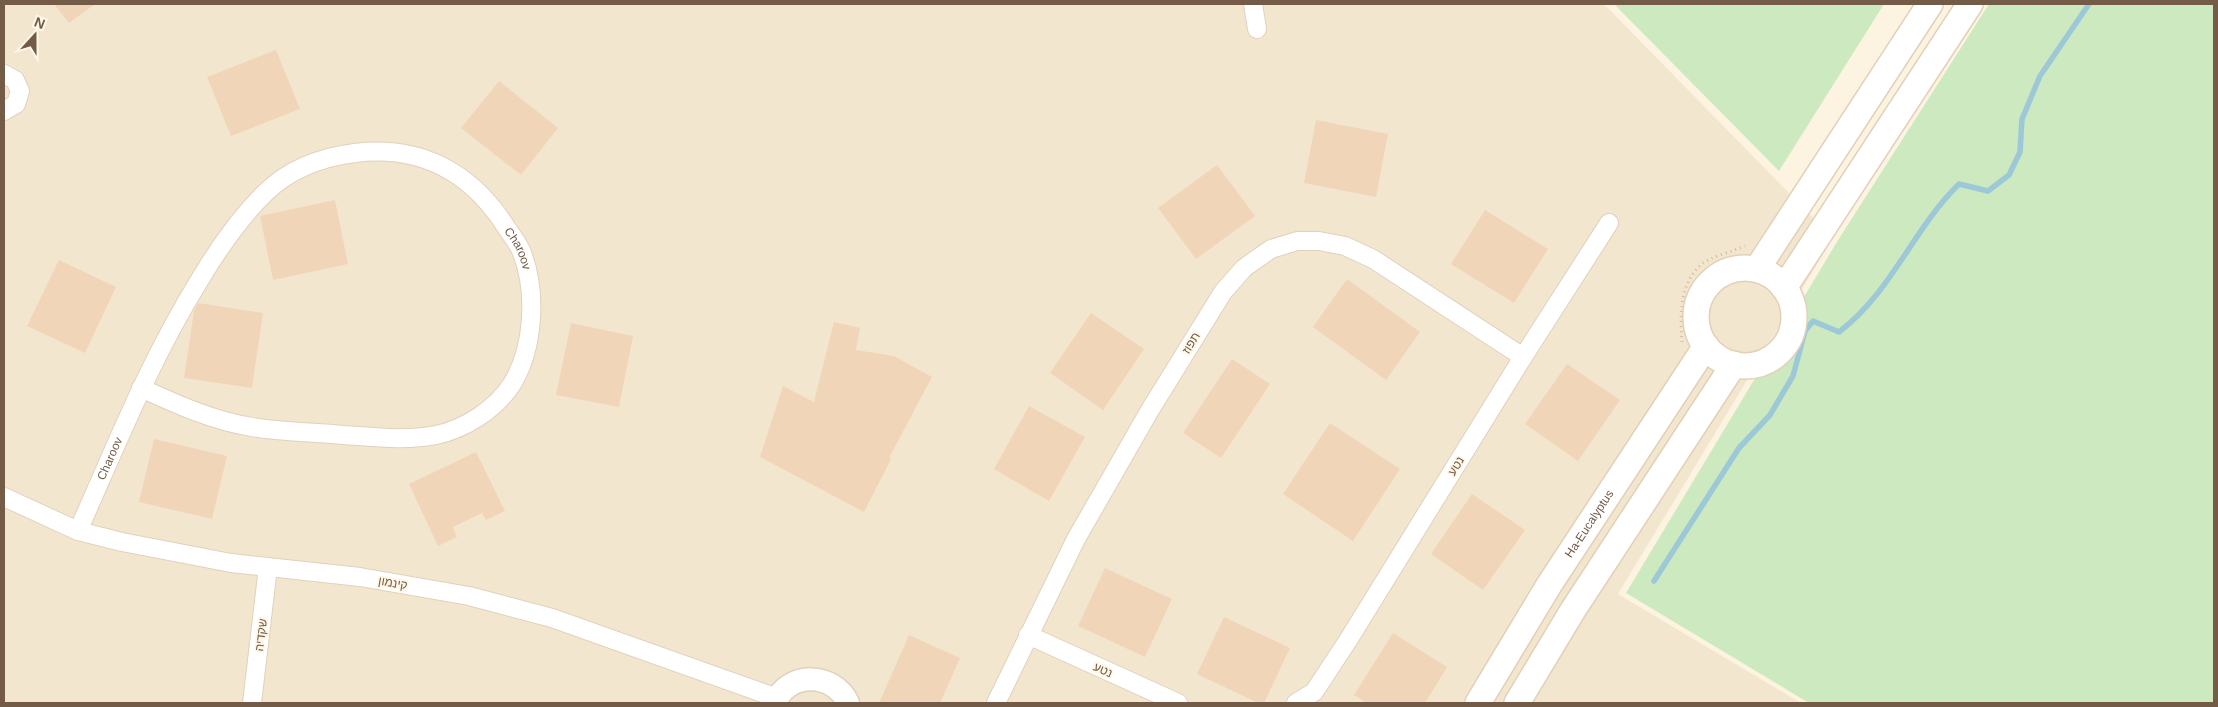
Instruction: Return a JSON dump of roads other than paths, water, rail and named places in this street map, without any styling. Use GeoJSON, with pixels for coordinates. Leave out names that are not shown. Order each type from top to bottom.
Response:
{"type":"FeatureCollection","features":[{"type":"Feature","properties":{"kind":"main road"},"geometry":{"type":"LineString","coordinates":[[1757,269],[1930,4]]}},
{"type":"Feature","properties":{"kind":"main road"},"geometry":{"type":"LineString","coordinates":[[1784,288],[1970,4]]}},
{"type":"Feature","properties":{"kind":"main road"},"geometry":{"type":"LineString","coordinates":[[1741,268],[1757,269],[1768,273],[1784,288],[1792,303],[1794,324],[1788,340],[1776,354],[1762,363],[1741,366],[1715,356],[1706,346],[1699,335],[1695,313],[1705,287],[1717,275],[1741,268]]}},
{"type":"Feature","properties":{"kind":"main road","name":"Ha-Eucalyptus"},"geometry":{"type":"LineString","coordinates":[[1478,703],[1549,585],[1706,346]]}},
{"type":"Feature","properties":{"kind":"main road"},"geometry":{"type":"LineString","coordinates":[[1517,703],[1573,610],[1734,364]]}},
{"type":"Feature","properties":{"kind":"street"},"geometry":{"type":"LineString","coordinates":[[1253,4],[1257,29]]}},
{"type":"Feature","properties":{"kind":"street"},"geometry":{"type":"LineString","coordinates":[[4,74],[15,80],[20,92],[16,104],[4,111]]}},
{"type":"Feature","properties":{"kind":"street","name":"Charoov"},"geometry":{"type":"LineString","coordinates":[[78,531],[141,388],[171,326],[225,238],[267,191],[305,165],[338,155],[378,150],[425,159],[447,168],[476,189],[497,212],[522,252],[530,283],[533,314],[524,354],[512,385],[493,406],[468,424],[437,435],[392,439],[251,427],[218,419],[170,402],[141,388]]}},
{"type":"Feature","properties":{"kind":"street","name":"נטע"},"geometry":{"type":"LineString","coordinates":[[1296,703],[1314,692],[1347,642],[1523,357],[1609,223]]}},
{"type":"Feature","properties":{"kind":"street","name":"תפוז"},"geometry":{"type":"LineString","coordinates":[[996,703],[1076,539],[1150,410],[1223,292],[1244,268],[1271,249],[1296,241],[1319,241],[1345,246],[1373,259],[1523,357]]}},
{"type":"Feature","properties":{"kind":"street","name":"קינמון"},"geometry":{"type":"LineString","coordinates":[[4,497],[78,531],[231,563],[360,577],[469,596],[552,618],[776,701]]}},
{"type":"Feature","properties":{"kind":"street","name":"שקדיה"},"geometry":{"type":"LineString","coordinates":[[252,703],[268,567]]}},
{"type":"Feature","properties":{"kind":"street","name":"נטע"},"geometry":{"type":"LineString","coordinates":[[1028,635],[1178,703]]}},
{"type":"Feature","properties":{"kind":"street"},"geometry":{"type":"LineString","coordinates":[[776,701],[784,689],[794,682],[805,679],[817,679],[828,682],[838,688],[848,703]]}},
{"type":"Feature","properties":{"kind":"waterway"},"geometry":{"type":"LineString","coordinates":[[1654,581],[1739,448],[1770,415],[1793,376],[1805,331],[1813,321],[1839,332],[1873,299],[1928,221],[1959,184],[1988,191],[2009,175],[2020,152],[2022,119],[2040,76],[2089,4]]}}]}
